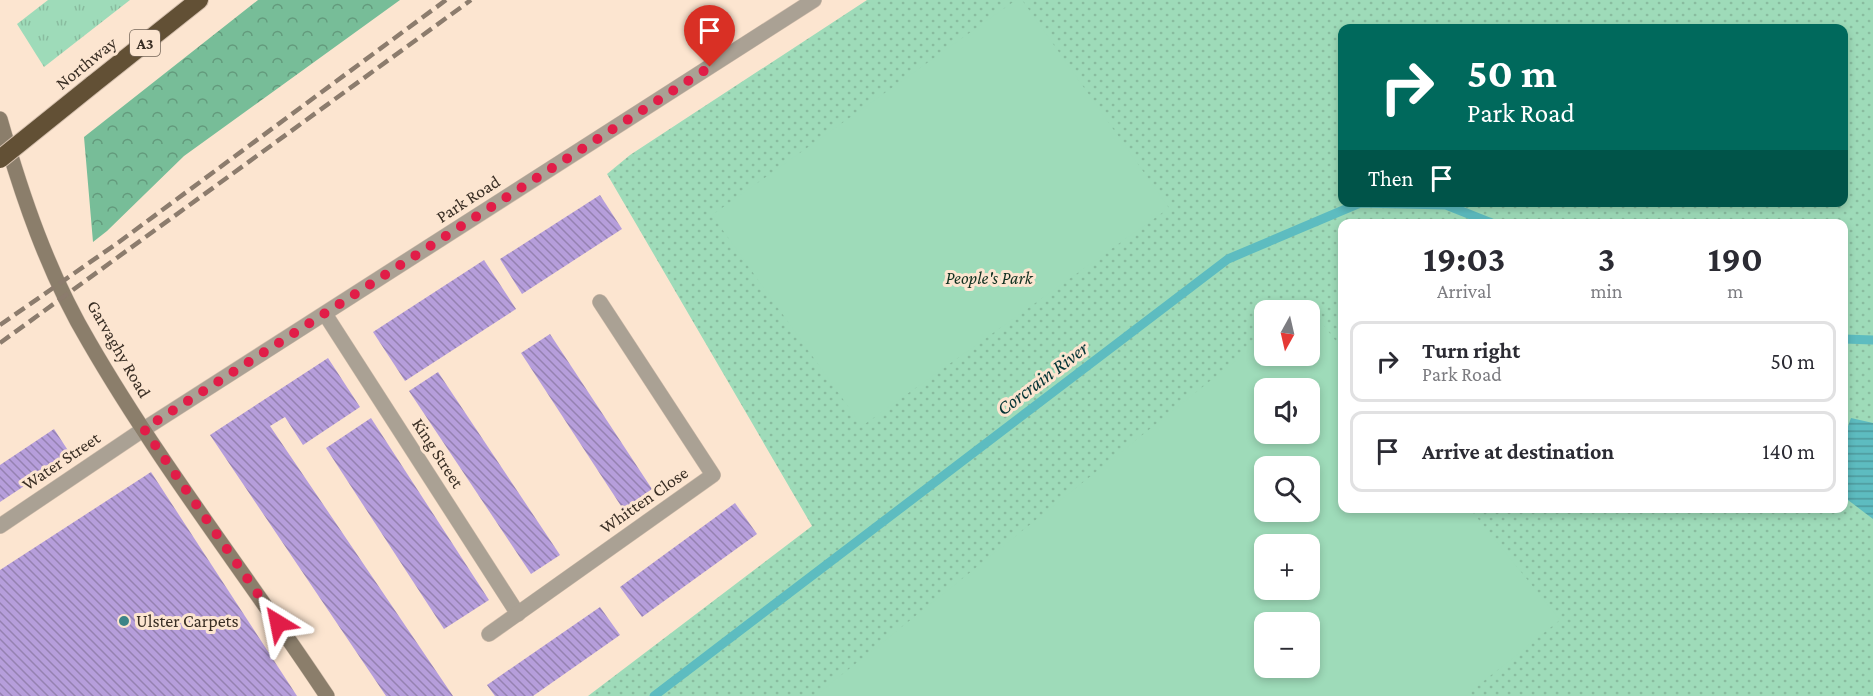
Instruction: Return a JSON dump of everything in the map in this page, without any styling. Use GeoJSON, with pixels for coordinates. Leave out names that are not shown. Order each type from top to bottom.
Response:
{"type":"FeatureCollection","features":[{"type":"Feature","properties":{"kind":"highway","name":"Northway"},"geometry":{"type":"LineString","coordinates":[[0,159],[199,0]]}},
{"type":"Feature","properties":{"kind":"main road","name":"Garvaghy Road"},"geometry":{"type":"LineString","coordinates":[[0,119],[24,200],[40,240],[88,340],[144,429],[327,696]]}},
{"type":"Feature","properties":{"kind":"street","name":"Park Road"},"geometry":{"type":"LineString","coordinates":[[144,429],[814,0]]}},
{"type":"Feature","properties":{"kind":"street","name":"Whitten Close"},"geometry":{"type":"LineString","coordinates":[[489,634],[713,475],[600,302]]}},
{"type":"Feature","properties":{"kind":"street","name":"King Street"},"geometry":{"type":"LineString","coordinates":[[325,314],[518,614]]}},
{"type":"Feature","properties":{"kind":"street","name":"Water Street"},"geometry":{"type":"LineString","coordinates":[[0,526],[144,429]]}},
{"type":"Feature","properties":{"kind":"green space"},"geometry":{"type":"Polygon","coordinates":[[[48,0],[130,0],[44,67],[17,24],[48,0]]]}},
{"type":"Feature","properties":{"kind":"green space"},"geometry":{"type":"Polygon","coordinates":[[[258,0],[400,0],[184,156],[93,242],[84,137],[258,0]]]}},
{"type":"Feature","properties":{"kind":"green space","name":"People's Park"},"geometry":{"type":"Polygon","coordinates":[[[867,0],[1873,0],[1873,696],[588,696],[812,526],[607,174],[630,155],[867,0]]]}},
{"type":"Feature","properties":{"kind":"green space"},"geometry":{"type":"Polygon","coordinates":[[[1016,0],[1022,0],[1169,208],[862,426],[712,215],[1016,0]]]}},
{"type":"Feature","properties":{"kind":"green space"},"geometry":{"type":"Polygon","coordinates":[[[1320,321],[1338,344],[1338,513],[1473,513],[1560,620],[1465,696],[815,696],[1254,346],[1254,366],[1320,366],[1320,321]]]}},
{"type":"Feature","properties":{"kind":"water"},"geometry":{"type":"Polygon","coordinates":[[[1851,418],[1873,423],[1873,519],[1848,500],[1848,426],[1851,418]]]}},
{"type":"Feature","properties":{"kind":"building"},"geometry":{"type":"Polygon","coordinates":[[[600,195],[622,229],[522,294],[500,259],[600,195]]]}},
{"type":"Feature","properties":{"kind":"building"},"geometry":{"type":"Polygon","coordinates":[[[484,260],[516,309],[405,381],[373,332],[484,260]]]}},
{"type":"Feature","properties":{"kind":"building"},"geometry":{"type":"Polygon","coordinates":[[[550,334],[652,489],[623,509],[521,353],[550,334]]]}},
{"type":"Feature","properties":{"kind":"building"},"geometry":{"type":"Polygon","coordinates":[[[328,358],[360,407],[303,445],[285,417],[270,426],[453,696],[386,696],[210,435],[328,358]]]}},
{"type":"Feature","properties":{"kind":"building"},"geometry":{"type":"Polygon","coordinates":[[[438,372],[560,555],[531,574],[409,391],[438,372]]]}},
{"type":"Feature","properties":{"kind":"building"},"geometry":{"type":"Polygon","coordinates":[[[371,418],[489,600],[444,629],[326,448],[371,418]]]}},
{"type":"Feature","properties":{"kind":"building"},"geometry":{"type":"Polygon","coordinates":[[[54,429],[71,455],[0,502],[0,465],[54,429]]]}},
{"type":"Feature","properties":{"kind":"building","name":"Ulster Carpets"},"geometry":{"type":"Polygon","coordinates":[[[151,472],[297,696],[0,696],[0,570],[151,472]]]}},
{"type":"Feature","properties":{"kind":"building"},"geometry":{"type":"Polygon","coordinates":[[[735,503],[757,534],[642,617],[620,587],[735,503]]]}},
{"type":"Feature","properties":{"kind":"building"},"geometry":{"type":"Polygon","coordinates":[[[600,607],[620,635],[533,696],[495,696],[487,685],[600,607]]]}},
{"type":"Feature","properties":{"kind":"waterway","name":"Corcrain River"},"geometry":{"type":"LineString","coordinates":[[654,696],[1228,259],[1351,207]]}},
{"type":"Feature","properties":{"kind":"waterway","name":"Corcrain River"},"geometry":{"type":"LineString","coordinates":[[1451,207],[1481,219]]}},
{"type":"Feature","properties":{"kind":"waterway"},"geometry":{"type":"LineString","coordinates":[[1848,339],[1873,340]]}},
{"type":"Feature","properties":{"kind":"railway"},"geometry":{"type":"LineString","coordinates":[[0,325],[119,242],[446,0]]}},
{"type":"Feature","properties":{"kind":"railway"},"geometry":{"type":"LineString","coordinates":[[0,343],[471,0]]}},
{"type":"Feature","properties":{"kind":"place","name":"Ulster Carpets"},"geometry":{"type":"Point","coordinates":[124,621]}},
{"type":"Feature","properties":{"kind":"route"},"geometry":{"type":"LineString","coordinates":[[278,623],[144,429],[710,67]]}}]}
